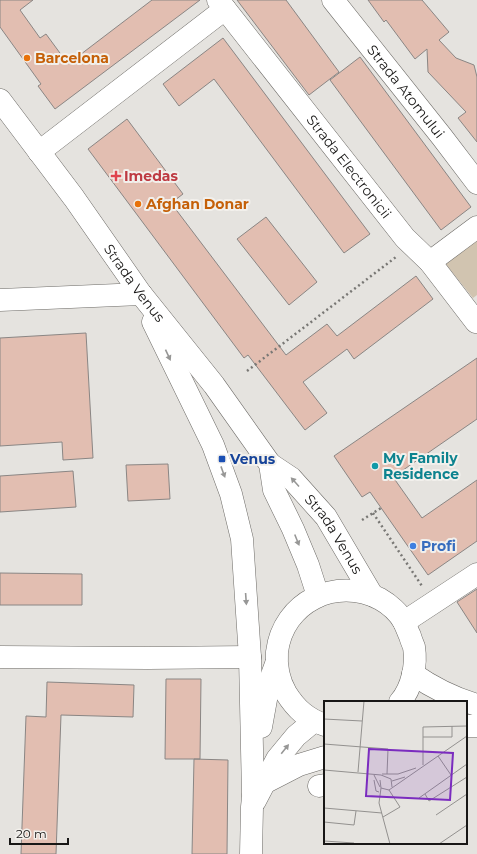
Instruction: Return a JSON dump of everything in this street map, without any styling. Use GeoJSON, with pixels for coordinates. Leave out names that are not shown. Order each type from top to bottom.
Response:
{"type":"FeatureCollection","features":[{"type":"Feature","properties":{"kind":"main road","name":"Strada Atomului"},"geometry":{"type":"LineString","coordinates":[[333,0],[477,183]]}},
{"type":"Feature","properties":{"kind":"main road","name":"Strada Electronicii"},"geometry":{"type":"LineString","coordinates":[[39,152],[222,4],[405,238],[430,262],[476,322]]}},
{"type":"Feature","properties":{"kind":"main road","name":"Strada Venus"},"geometry":{"type":"LineString","coordinates":[[0,100],[74,198],[141,294],[214,385],[270,464],[291,478],[326,517],[372,595]]}},
{"type":"Feature","properties":{"kind":"main road"},"geometry":{"type":"LineString","coordinates":[[430,262],[477,227]]}},
{"type":"Feature","properties":{"kind":"main road"},"geometry":{"type":"LineString","coordinates":[[0,300],[141,294],[213,445],[231,494],[242,539],[257,795]]}},
{"type":"Feature","properties":{"kind":"main road","name":"Strada Venus"},"geometry":{"type":"LineString","coordinates":[[270,464],[274,490],[293,529],[308,565],[318,596]]}},
{"type":"Feature","properties":{"kind":"main road"},"geometry":{"type":"LineString","coordinates":[[404,622],[477,574]]}},
{"type":"Feature","properties":{"kind":"main road"},"geometry":{"type":"LineString","coordinates":[[251,854],[257,795],[262,718],[269,683],[276,662],[279,641],[287,623],[300,607],[318,596],[336,591],[354,590],[372,595],[385,602],[396,611],[404,622],[414,647],[413,674],[409,687],[401,701]]}},
{"type":"Feature","properties":{"kind":"main road"},"geometry":{"type":"LineString","coordinates":[[0,657],[250,657]]}},
{"type":"Feature","properties":{"kind":"main road"},"geometry":{"type":"LineString","coordinates":[[257,795],[277,759],[286,747],[296,736],[319,723],[295,706],[282,686],[276,662]]}},
{"type":"Feature","properties":{"kind":"main road"},"geometry":{"type":"LineString","coordinates":[[413,674],[445,694],[465,701]]}},
{"type":"Feature","properties":{"kind":"main road"},"geometry":{"type":"LineString","coordinates":[[467,702],[477,705]]}},
{"type":"Feature","properties":{"kind":"main road"},"geometry":{"type":"LineString","coordinates":[[257,795],[299,765],[324,757]]}},
{"type":"Feature","properties":{"kind":"path"},"geometry":{"type":"LineString","coordinates":[[247,370],[412,245]]}},
{"type":"Feature","properties":{"kind":"path"},"geometry":{"type":"LineString","coordinates":[[362,520],[381,508]]}},
{"type":"Feature","properties":{"kind":"path"},"geometry":{"type":"LineString","coordinates":[[373,513],[426,590]]}},
{"type":"Feature","properties":{"kind":"shaded area"},"geometry":{"type":"Polygon","coordinates":[[[477,236],[477,295],[473,298],[444,262],[477,236]]]}},
{"type":"Feature","properties":{"kind":"building"},"geometry":{"type":"Polygon","coordinates":[[[0,0],[33,0],[20,10],[40,38],[46,34],[68,64],[152,0],[200,0],[55,109],[38,86],[41,84],[0,27],[0,0]]]}},
{"type":"Feature","properties":{"kind":"building"},"geometry":{"type":"Polygon","coordinates":[[[237,0],[286,0],[339,72],[309,95],[237,0]]]}},
{"type":"Feature","properties":{"kind":"building"},"geometry":{"type":"Polygon","coordinates":[[[368,0],[422,0],[449,32],[439,40],[456,58],[474,65],[477,77],[477,142],[458,118],[466,112],[428,72],[427,49],[415,59],[386,20],[384,22],[368,0]]]}},
{"type":"Feature","properties":{"kind":"building"},"geometry":{"type":"Polygon","coordinates":[[[223,38],[370,234],[344,253],[214,79],[179,106],[163,84],[223,38]]]}},
{"type":"Feature","properties":{"kind":"building"},"geometry":{"type":"Polygon","coordinates":[[[360,57],[471,207],[441,230],[330,80],[360,57]]]}},
{"type":"Feature","properties":{"kind":"building"},"geometry":{"type":"Polygon","coordinates":[[[127,119],[183,194],[171,203],[286,355],[327,324],[337,336],[416,276],[433,299],[354,359],[347,349],[303,382],[327,413],[305,430],[248,355],[244,358],[88,149],[127,119]]]}},
{"type":"Feature","properties":{"kind":"building"},"geometry":{"type":"Polygon","coordinates":[[[266,217],[317,282],[289,305],[237,239],[266,217]]]}},
{"type":"Feature","properties":{"kind":"building"},"geometry":{"type":"Polygon","coordinates":[[[86,333],[93,458],[63,460],[62,442],[0,446],[0,338],[86,333]]]}},
{"type":"Feature","properties":{"kind":"building","name":"My Family Residence"},"geometry":{"type":"Polygon","coordinates":[[[477,358],[477,419],[393,477],[422,518],[477,480],[477,541],[428,575],[370,492],[362,497],[334,456],[477,358]]]}},
{"type":"Feature","properties":{"kind":"building"},"geometry":{"type":"Polygon","coordinates":[[[168,464],[170,499],[128,501],[126,465],[168,464]]]}},
{"type":"Feature","properties":{"kind":"building"},"geometry":{"type":"Polygon","coordinates":[[[73,471],[76,507],[0,512],[0,476],[73,471]]]}},
{"type":"Feature","properties":{"kind":"building"},"geometry":{"type":"Polygon","coordinates":[[[0,573],[82,574],[82,605],[0,605],[0,573]]]}},
{"type":"Feature","properties":{"kind":"building"},"geometry":{"type":"Polygon","coordinates":[[[477,589],[477,633],[457,602],[477,589]]]}},
{"type":"Feature","properties":{"kind":"building"},"geometry":{"type":"Polygon","coordinates":[[[166,679],[201,679],[200,759],[165,759],[166,679]]]}},
{"type":"Feature","properties":{"kind":"building"},"geometry":{"type":"Polygon","coordinates":[[[47,682],[134,685],[133,717],[61,715],[56,854],[21,854],[26,716],[46,717],[47,682]]]}},
{"type":"Feature","properties":{"kind":"building"},"geometry":{"type":"Polygon","coordinates":[[[194,759],[228,760],[227,854],[192,854],[194,759]]]}},
{"type":"Feature","properties":{"kind":"place","name":"Barcelona"},"geometry":{"type":"Point","coordinates":[27,58]}},
{"type":"Feature","properties":{"kind":"place","name":"Imedas"},"geometry":{"type":"Point","coordinates":[116,176]}},
{"type":"Feature","properties":{"kind":"place","name":"Afghan Donar"},"geometry":{"type":"Point","coordinates":[138,204]}},
{"type":"Feature","properties":{"kind":"place","name":"Venus"},"geometry":{"type":"Point","coordinates":[222,459]}},
{"type":"Feature","properties":{"kind":"place","name":"My Family Residence"},"geometry":{"type":"Point","coordinates":[375,466]}},
{"type":"Feature","properties":{"kind":"place","name":"Profi"},"geometry":{"type":"Point","coordinates":[413,546]}}]}
